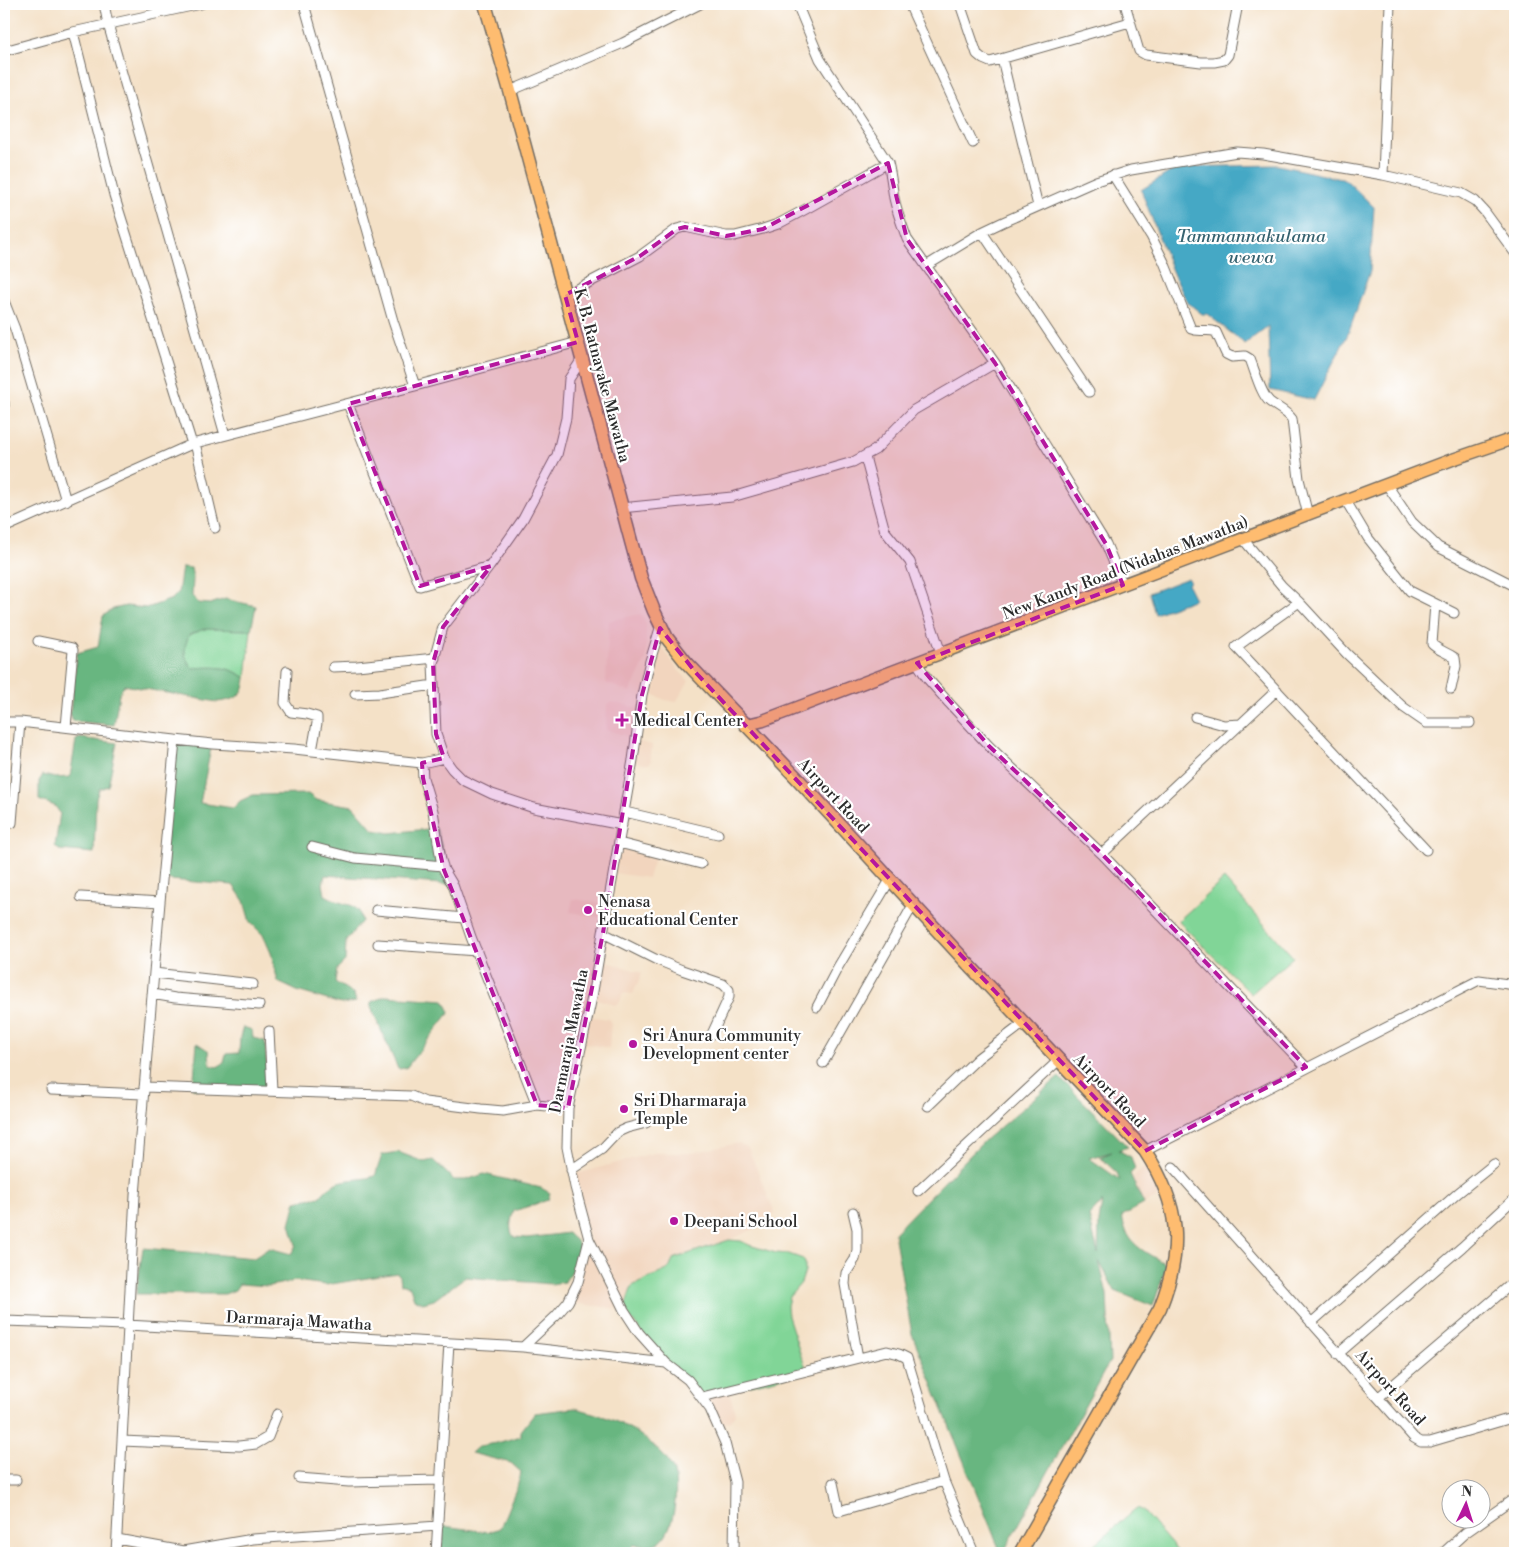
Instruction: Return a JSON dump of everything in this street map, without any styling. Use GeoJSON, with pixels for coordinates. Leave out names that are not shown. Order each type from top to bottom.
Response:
{"type":"FeatureCollection","features":[{"type":"Feature","properties":{"kind":"highway","name":"K. B. Ratnayake Mawatha"},"geometry":{"type":"LineString","coordinates":[[485,4],[578,342],[621,508],[646,590],[667,638],[686,662],[745,725]]}},
{"type":"Feature","properties":{"kind":"highway","name":"Airport Road"},"geometry":{"type":"LineString","coordinates":[[745,725],[1058,1060],[1146,1151],[1168,1193],[1175,1224],[1175,1252],[1168,1289],[1153,1322],[1020,1553]]}},
{"type":"Feature","properties":{"kind":"main road","name":"New Kandy Road (Nidahas Mawatha)"},"geometry":{"type":"LineString","coordinates":[[745,725],[762,721],[1451,460],[1515,438]]}},
{"type":"Feature","properties":{"kind":"street"},"geometry":{"type":"LineString","coordinates":[[104,4],[108,24],[225,435]]}},
{"type":"Feature","properties":{"kind":"street"},"geometry":{"type":"LineString","coordinates":[[4,51],[73,32],[201,4]]}},
{"type":"Feature","properties":{"kind":"street"},"geometry":{"type":"LineString","coordinates":[[304,4],[393,321],[415,386]]}},
{"type":"Feature","properties":{"kind":"street"},"geometry":{"type":"LineString","coordinates":[[510,91],[623,43],[700,4]]}},
{"type":"Feature","properties":{"kind":"street"},"geometry":{"type":"LineString","coordinates":[[797,4],[824,66],[888,163],[899,217],[908,239],[995,363],[1106,544],[1123,585]]}},
{"type":"Feature","properties":{"kind":"street"},"geometry":{"type":"LineString","coordinates":[[909,4],[972,143]]}},
{"type":"Feature","properties":{"kind":"street"},"geometry":{"type":"LineString","coordinates":[[960,4],[977,54],[990,62],[1130,22]]}},
{"type":"Feature","properties":{"kind":"street"},"geometry":{"type":"LineString","coordinates":[[1125,4],[1139,51],[1146,55],[1166,59],[1214,62],[1224,60],[1228,55],[1238,4]]}},
{"type":"Feature","properties":{"kind":"street"},"geometry":{"type":"LineString","coordinates":[[1383,175],[1390,4]]}},
{"type":"Feature","properties":{"kind":"street"},"geometry":{"type":"LineString","coordinates":[[73,32],[114,196],[194,443],[215,528]]}},
{"type":"Feature","properties":{"kind":"street"},"geometry":{"type":"LineString","coordinates":[[1002,59],[1038,206]]}},
{"type":"Feature","properties":{"kind":"street"},"geometry":{"type":"LineString","coordinates":[[926,266],[982,232],[1113,175],[1131,170],[1237,152],[1263,154],[1383,175],[1461,193],[1475,201],[1498,228],[1515,253]]}},
{"type":"Feature","properties":{"kind":"street"},"geometry":{"type":"LineString","coordinates":[[565,295],[640,256],[677,230],[685,227],[726,236],[735,236],[763,229],[799,213],[888,163]]}},
{"type":"Feature","properties":{"kind":"street"},"geometry":{"type":"LineString","coordinates":[[1113,175],[1151,236],[1192,329],[1216,332],[1226,354],[1232,357],[1245,356],[1250,359],[1265,397],[1292,419],[1299,479],[1308,515]]}},
{"type":"Feature","properties":{"kind":"street"},"geometry":{"type":"LineString","coordinates":[[982,232],[1089,392]]}},
{"type":"Feature","properties":{"kind":"street"},"geometry":{"type":"LineString","coordinates":[[4,300],[15,329],[66,501]]}},
{"type":"Feature","properties":{"kind":"street"},"geometry":{"type":"LineString","coordinates":[[4,528],[194,443],[578,342]]}},
{"type":"Feature","properties":{"kind":"street"},"geometry":{"type":"LineString","coordinates":[[582,359],[570,379],[566,418],[557,455],[523,519],[443,627],[433,663],[436,734],[444,758],[463,780],[492,794],[534,808],[622,825]]}},
{"type":"Feature","properties":{"kind":"street"},"geometry":{"type":"LineString","coordinates":[[621,508],[738,495],[853,462],[875,450],[914,410],[995,363]]}},
{"type":"Feature","properties":{"kind":"street"},"geometry":{"type":"LineString","coordinates":[[4,403],[4,408]]}},
{"type":"Feature","properties":{"kind":"street"},"geometry":{"type":"LineString","coordinates":[[348,404],[420,586],[490,566]]}},
{"type":"Feature","properties":{"kind":"street"},"geometry":{"type":"LineString","coordinates":[[865,457],[885,531],[910,562],[941,653]]}},
{"type":"Feature","properties":{"kind":"street"},"geometry":{"type":"LineString","coordinates":[[1387,485],[1412,522],[1438,547],[1515,586]]}},
{"type":"Feature","properties":{"kind":"street"},"geometry":{"type":"LineString","coordinates":[[1346,501],[1368,538],[1410,591],[1454,613]]}},
{"type":"Feature","properties":{"kind":"street"},"geometry":{"type":"LineString","coordinates":[[1244,539],[1282,586],[1347,654],[1403,707],[1426,723],[1470,723]]}},
{"type":"Feature","properties":{"kind":"street"},"geometry":{"type":"LineString","coordinates":[[1299,602],[1236,647],[1426,850]]}},
{"type":"Feature","properties":{"kind":"street"},"geometry":{"type":"LineString","coordinates":[[1435,604],[1432,644],[1438,650],[1447,652],[1455,658],[1456,666],[1451,690]]}},
{"type":"Feature","properties":{"kind":"street","name":"Darmaraja Mawatha"},"geometry":{"type":"LineString","coordinates":[[4,1321],[127,1325],[522,1347],[556,1316],[568,1302],[578,1282],[589,1239],[566,1147],[568,1108],[592,997],[622,825],[642,695],[661,625]]}},
{"type":"Feature","properties":{"kind":"street"},"geometry":{"type":"LineString","coordinates":[[38,641],[72,648],[73,650],[66,727]]}},
{"type":"Feature","properties":{"kind":"street"},"geometry":{"type":"LineString","coordinates":[[334,667],[435,658]]}},
{"type":"Feature","properties":{"kind":"street"},"geometry":{"type":"LineString","coordinates":[[917,663],[927,678],[989,746],[1102,854],[1306,1067]]}},
{"type":"Feature","properties":{"kind":"street"},"geometry":{"type":"LineString","coordinates":[[287,671],[285,703],[291,712],[307,714],[317,718],[312,751]]}},
{"type":"Feature","properties":{"kind":"street"},"geometry":{"type":"LineString","coordinates":[[356,694],[380,693],[434,685]]}},
{"type":"Feature","properties":{"kind":"street"},"geometry":{"type":"LineString","coordinates":[[1102,854],[1277,690]]}},
{"type":"Feature","properties":{"kind":"street"},"geometry":{"type":"LineString","coordinates":[[1195,716],[1224,725],[1241,724]]}},
{"type":"Feature","properties":{"kind":"street"},"geometry":{"type":"LineString","coordinates":[[4,722],[20,722],[213,744],[312,751],[422,763],[444,758]]}},
{"type":"Feature","properties":{"kind":"street"},"geometry":{"type":"LineString","coordinates":[[12,823],[20,722]]}},
{"type":"Feature","properties":{"kind":"street"},"geometry":{"type":"LineString","coordinates":[[116,1553],[127,1325],[144,1090],[175,740]]}},
{"type":"Feature","properties":{"kind":"street"},"geometry":{"type":"LineString","coordinates":[[422,763],[423,778],[433,811],[443,866],[453,885],[537,1105]]}},
{"type":"Feature","properties":{"kind":"street"},"geometry":{"type":"LineString","coordinates":[[624,812],[718,834]]}},
{"type":"Feature","properties":{"kind":"street"},"geometry":{"type":"LineString","coordinates":[[619,843],[701,864]]}},
{"type":"Feature","properties":{"kind":"street"},"geometry":{"type":"LineString","coordinates":[[312,847],[355,858],[443,866]]}},
{"type":"Feature","properties":{"kind":"street"},"geometry":{"type":"LineString","coordinates":[[817,1006],[890,880]]}},
{"type":"Feature","properties":{"kind":"street"},"geometry":{"type":"LineString","coordinates":[[81,897],[160,902]]}},
{"type":"Feature","properties":{"kind":"street"},"geometry":{"type":"LineString","coordinates":[[823,1063],[913,905]]}},
{"type":"Feature","properties":{"kind":"street"},"geometry":{"type":"LineString","coordinates":[[376,910],[464,918]]}},
{"type":"Feature","properties":{"kind":"street"},"geometry":{"type":"LineString","coordinates":[[603,933],[661,961],[723,984],[729,990],[729,997],[712,1034]]}},
{"type":"Feature","properties":{"kind":"street"},"geometry":{"type":"LineString","coordinates":[[378,944],[477,951]]}},
{"type":"Feature","properties":{"kind":"street"},"geometry":{"type":"LineString","coordinates":[[154,973],[253,984]]}},
{"type":"Feature","properties":{"kind":"street"},"geometry":{"type":"LineString","coordinates":[[1146,1151],[1306,1067],[1375,1034],[1479,980],[1515,984]]}},
{"type":"Feature","properties":{"kind":"street"},"geometry":{"type":"LineString","coordinates":[[152,994],[175,998],[259,1005]]}},
{"type":"Feature","properties":{"kind":"street"},"geometry":{"type":"LineString","coordinates":[[928,1106],[978,1058],[1024,1023]]}},
{"type":"Feature","properties":{"kind":"street"},"geometry":{"type":"LineString","coordinates":[[269,1031],[272,1090]]}},
{"type":"Feature","properties":{"kind":"street"},"geometry":{"type":"LineString","coordinates":[[918,1191],[1058,1060]]}},
{"type":"Feature","properties":{"kind":"street"},"geometry":{"type":"LineString","coordinates":[[51,1090],[272,1090],[411,1096],[424,1102],[503,1111],[537,1105],[568,1108]]}},
{"type":"Feature","properties":{"kind":"street"},"geometry":{"type":"LineString","coordinates":[[571,1170],[602,1149],[618,1132],[646,1123]]}},
{"type":"Feature","properties":{"kind":"street"},"geometry":{"type":"LineString","coordinates":[[1311,1323],[1450,1200],[1494,1164]]}},
{"type":"Feature","properties":{"kind":"street","name":"Airport Road"},"geometry":{"type":"LineString","coordinates":[[1173,1167],[1414,1438],[1421,1442],[1430,1442],[1515,1417]]}},
{"type":"Feature","properties":{"kind":"street"},"geometry":{"type":"LineString","coordinates":[[1338,1354],[1462,1247],[1515,1198]]}},
{"type":"Feature","properties":{"kind":"street"},"geometry":{"type":"LineString","coordinates":[[853,1212],[857,1229],[857,1250],[855,1259],[846,1272],[845,1284],[858,1358]]}},
{"type":"Feature","properties":{"kind":"street"},"geometry":{"type":"LineString","coordinates":[[589,1239],[624,1310],[639,1333],[666,1363],[688,1380],[702,1396],[718,1424],[735,1482],[734,1553]]}},
{"type":"Feature","properties":{"kind":"street"},"geometry":{"type":"LineString","coordinates":[[1379,1397],[1515,1281]]}},
{"type":"Feature","properties":{"kind":"street"},"geometry":{"type":"LineString","coordinates":[[436,1553],[449,1343]]}},
{"type":"Feature","properties":{"kind":"street"},"geometry":{"type":"LineString","coordinates":[[522,1347],[666,1363]]}},
{"type":"Feature","properties":{"kind":"street"},"geometry":{"type":"LineString","coordinates":[[702,1396],[886,1352],[899,1354],[907,1358],[944,1481],[974,1553]]}},
{"type":"Feature","properties":{"kind":"street"},"geometry":{"type":"LineString","coordinates":[[122,1441],[239,1446],[256,1444],[268,1437],[277,1414]]}},
{"type":"Feature","properties":{"kind":"street"},"geometry":{"type":"LineString","coordinates":[[299,1478],[349,1482],[440,1480]]}},
{"type":"Feature","properties":{"kind":"street"},"geometry":{"type":"LineString","coordinates":[[4,1480],[16,1480]]}},
{"type":"Feature","properties":{"kind":"street"},"geometry":{"type":"LineString","coordinates":[[833,1483],[840,1511],[944,1481]]}},
{"type":"Feature","properties":{"kind":"street"},"geometry":{"type":"LineString","coordinates":[[1443,1553],[1515,1498]]}},
{"type":"Feature","properties":{"kind":"street"},"geometry":{"type":"LineString","coordinates":[[117,1539],[184,1551],[253,1538],[438,1526]]}},
{"type":"Feature","properties":{"kind":"highlighted area"},"geometry":{"type":"Polygon","coordinates":[[[888,163],[907,239],[995,363],[1106,544],[1123,585],[917,663],[989,746],[1102,854],[1306,1067],[1145,1151],[697,674],[660,628],[642,695],[603,933],[568,1108],[537,1105],[444,870],[423,778],[422,763],[444,758],[436,734],[433,663],[443,627],[491,566],[420,586],[348,404],[578,342],[565,295],[640,256],[677,229],[685,227],[726,236],[763,229],[888,163]]]}},
{"type":"Feature","properties":{"kind":"shaded area"},"geometry":{"type":"Polygon","coordinates":[[[640,614],[646,625],[646,660],[630,692],[606,683],[609,621],[640,614]]]}},
{"type":"Feature","properties":{"kind":"shaded area"},"geometry":{"type":"Polygon","coordinates":[[[659,643],[679,671],[689,681],[676,702],[665,700],[648,692],[659,643]]]}},
{"type":"Feature","properties":{"kind":"shaded area","name":"Medical Center"},"geometry":{"type":"Polygon","coordinates":[[[612,702],[640,709],[636,741],[652,745],[650,764],[642,764],[633,760],[635,741],[624,735],[606,730],[607,705],[612,702]]]}},
{"type":"Feature","properties":{"kind":"shaded area"},"geometry":{"type":"Polygon","coordinates":[[[619,843],[655,856],[648,878],[614,873],[619,843]]]}},
{"type":"Feature","properties":{"kind":"shaded area","name":"Nenasa Educational Center"},"geometry":{"type":"Polygon","coordinates":[[[573,899],[607,904],[603,918],[570,912],[573,899]]]}},
{"type":"Feature","properties":{"kind":"shaded area"},"geometry":{"type":"Polygon","coordinates":[[[599,959],[642,973],[633,994],[625,993],[622,995],[620,1002],[615,1005],[592,997],[599,959]]]}},
{"type":"Feature","properties":{"kind":"shaded area"},"geometry":{"type":"Polygon","coordinates":[[[588,1016],[609,1019],[611,1024],[609,1048],[582,1043],[588,1016]]]}},
{"type":"Feature","properties":{"kind":"shaded area","name":"Deepani School"},"geometry":{"type":"Polygon","coordinates":[[[739,1143],[748,1148],[775,1213],[756,1228],[729,1240],[673,1259],[667,1270],[632,1286],[624,1310],[568,1302],[589,1239],[572,1175],[654,1153],[692,1153],[739,1143]]]}},
{"type":"Feature","properties":{"kind":"shaded area"},"geometry":{"type":"Polygon","coordinates":[[[1145,1166],[1162,1195],[1144,1204],[1131,1179],[1145,1166]]]}},
{"type":"Feature","properties":{"kind":"shaded area"},"geometry":{"type":"Polygon","coordinates":[[[729,1390],[735,1414],[730,1421],[718,1425],[702,1397],[729,1390]]]}},
{"type":"Feature","properties":{"kind":"green space"},"geometry":{"type":"Polygon","coordinates":[[[182,567],[191,568],[193,579],[192,596],[199,603],[210,604],[225,599],[256,606],[251,630],[204,629],[189,635],[185,649],[187,659],[192,668],[214,667],[226,669],[246,678],[241,693],[234,699],[217,702],[124,685],[119,694],[114,725],[73,721],[70,713],[77,653],[98,647],[103,616],[113,609],[126,606],[147,608],[172,599],[178,593],[182,567]]]}},
{"type":"Feature","properties":{"kind":"green space"},"geometry":{"type":"Polygon","coordinates":[[[204,629],[251,630],[246,678],[226,669],[214,667],[192,668],[185,652],[187,640],[189,635],[204,629]]]}},
{"type":"Feature","properties":{"kind":"green space"},"geometry":{"type":"Polygon","coordinates":[[[80,738],[117,743],[108,786],[99,789],[96,799],[94,853],[59,850],[55,846],[60,813],[55,806],[39,800],[39,781],[43,775],[55,778],[70,777],[76,740],[80,738]]]}},
{"type":"Feature","properties":{"kind":"green space"},"geometry":{"type":"Polygon","coordinates":[[[173,739],[212,743],[200,803],[233,808],[240,801],[253,795],[308,794],[316,800],[353,806],[374,830],[390,833],[436,828],[453,885],[325,875],[323,884],[325,895],[353,906],[359,911],[362,921],[346,941],[345,961],[337,969],[335,982],[354,994],[356,1002],[341,1004],[297,991],[278,982],[271,953],[263,935],[250,922],[244,901],[233,885],[170,880],[162,876],[173,739]]]}},
{"type":"Feature","properties":{"kind":"green space"},"geometry":{"type":"Polygon","coordinates":[[[1224,879],[1293,957],[1251,994],[1178,921],[1224,879]]]}},
{"type":"Feature","properties":{"kind":"green space"},"geometry":{"type":"Polygon","coordinates":[[[386,996],[444,1000],[450,1012],[406,1068],[398,1069],[371,1007],[371,1002],[386,996]]]}},
{"type":"Feature","properties":{"kind":"green space"},"geometry":{"type":"Polygon","coordinates":[[[243,1027],[252,1030],[253,1038],[265,1041],[268,1090],[193,1089],[197,1043],[209,1051],[210,1065],[217,1067],[224,1063],[226,1054],[239,1053],[243,1027]]]}},
{"type":"Feature","properties":{"kind":"green space"},"geometry":{"type":"Polygon","coordinates":[[[1059,1077],[1128,1147],[1118,1150],[1131,1157],[1135,1169],[1130,1174],[1144,1204],[1122,1216],[1124,1226],[1137,1246],[1167,1265],[1153,1306],[1115,1291],[1099,1261],[1107,1294],[1110,1361],[1003,1553],[1001,1553],[912,1334],[894,1233],[985,1140],[1059,1077]],[[1112,1152],[1089,1158],[1120,1180],[1117,1173],[1100,1157],[1112,1152]],[[1102,1202],[1089,1216],[1098,1254],[1099,1222],[1102,1202]]]}},
{"type":"Feature","properties":{"kind":"green space"},"geometry":{"type":"Polygon","coordinates":[[[398,1152],[424,1162],[433,1160],[454,1180],[466,1180],[484,1174],[541,1188],[550,1193],[548,1200],[514,1211],[511,1231],[514,1237],[527,1238],[568,1233],[577,1242],[579,1247],[579,1258],[571,1273],[564,1282],[551,1284],[465,1277],[434,1300],[423,1303],[414,1299],[410,1287],[401,1284],[400,1276],[397,1273],[326,1285],[296,1281],[269,1286],[239,1284],[235,1290],[225,1294],[136,1294],[143,1248],[254,1258],[269,1248],[291,1254],[296,1245],[290,1224],[296,1201],[320,1197],[339,1182],[375,1176],[382,1155],[398,1152]]]}},
{"type":"Feature","properties":{"kind":"green space"},"geometry":{"type":"Polygon","coordinates":[[[729,1240],[741,1241],[776,1253],[789,1254],[803,1259],[805,1271],[801,1283],[789,1297],[787,1306],[788,1316],[808,1371],[702,1397],[666,1363],[624,1310],[632,1286],[667,1270],[673,1259],[729,1240]]]}},
{"type":"Feature","properties":{"kind":"green space"},"geometry":{"type":"Polygon","coordinates":[[[575,1408],[614,1420],[626,1426],[648,1440],[670,1464],[674,1471],[676,1490],[672,1520],[664,1537],[654,1544],[633,1545],[630,1553],[441,1553],[443,1526],[489,1532],[500,1528],[518,1484],[521,1472],[511,1463],[471,1453],[479,1446],[521,1436],[521,1431],[535,1413],[575,1408]]]}},
{"type":"Feature","properties":{"kind":"green space"},"geometry":{"type":"Polygon","coordinates":[[[1137,1508],[1142,1510],[1179,1553],[1085,1553],[1134,1510],[1137,1508]]]}},
{"type":"Feature","properties":{"kind":"water","name":"Tammannakulama wewa"},"geometry":{"type":"Polygon","coordinates":[[[1278,165],[1346,180],[1374,207],[1370,271],[1349,332],[1314,400],[1270,390],[1268,326],[1245,344],[1207,314],[1202,314],[1187,302],[1172,271],[1141,190],[1178,167],[1278,165]]]}},
{"type":"Feature","properties":{"kind":"water"},"geometry":{"type":"Polygon","coordinates":[[[1188,578],[1190,580],[1188,585],[1195,599],[1155,614],[1149,593],[1188,578]]]}},
{"type":"Feature","properties":{"kind":"place","name":"Medical Center"},"geometry":{"type":"Point","coordinates":[622,720]}},
{"type":"Feature","properties":{"kind":"place","name":"Nenasa Educational Center"},"geometry":{"type":"Point","coordinates":[588,910]}},
{"type":"Feature","properties":{"kind":"place","name":"Sri Anura Community Development center"},"geometry":{"type":"Point","coordinates":[633,1044]}},
{"type":"Feature","properties":{"kind":"place","name":"Sri Dharmaraja Temple"},"geometry":{"type":"Point","coordinates":[624,1109]}},
{"type":"Feature","properties":{"kind":"place","name":"Deepani School"},"geometry":{"type":"Point","coordinates":[674,1221]}}]}
